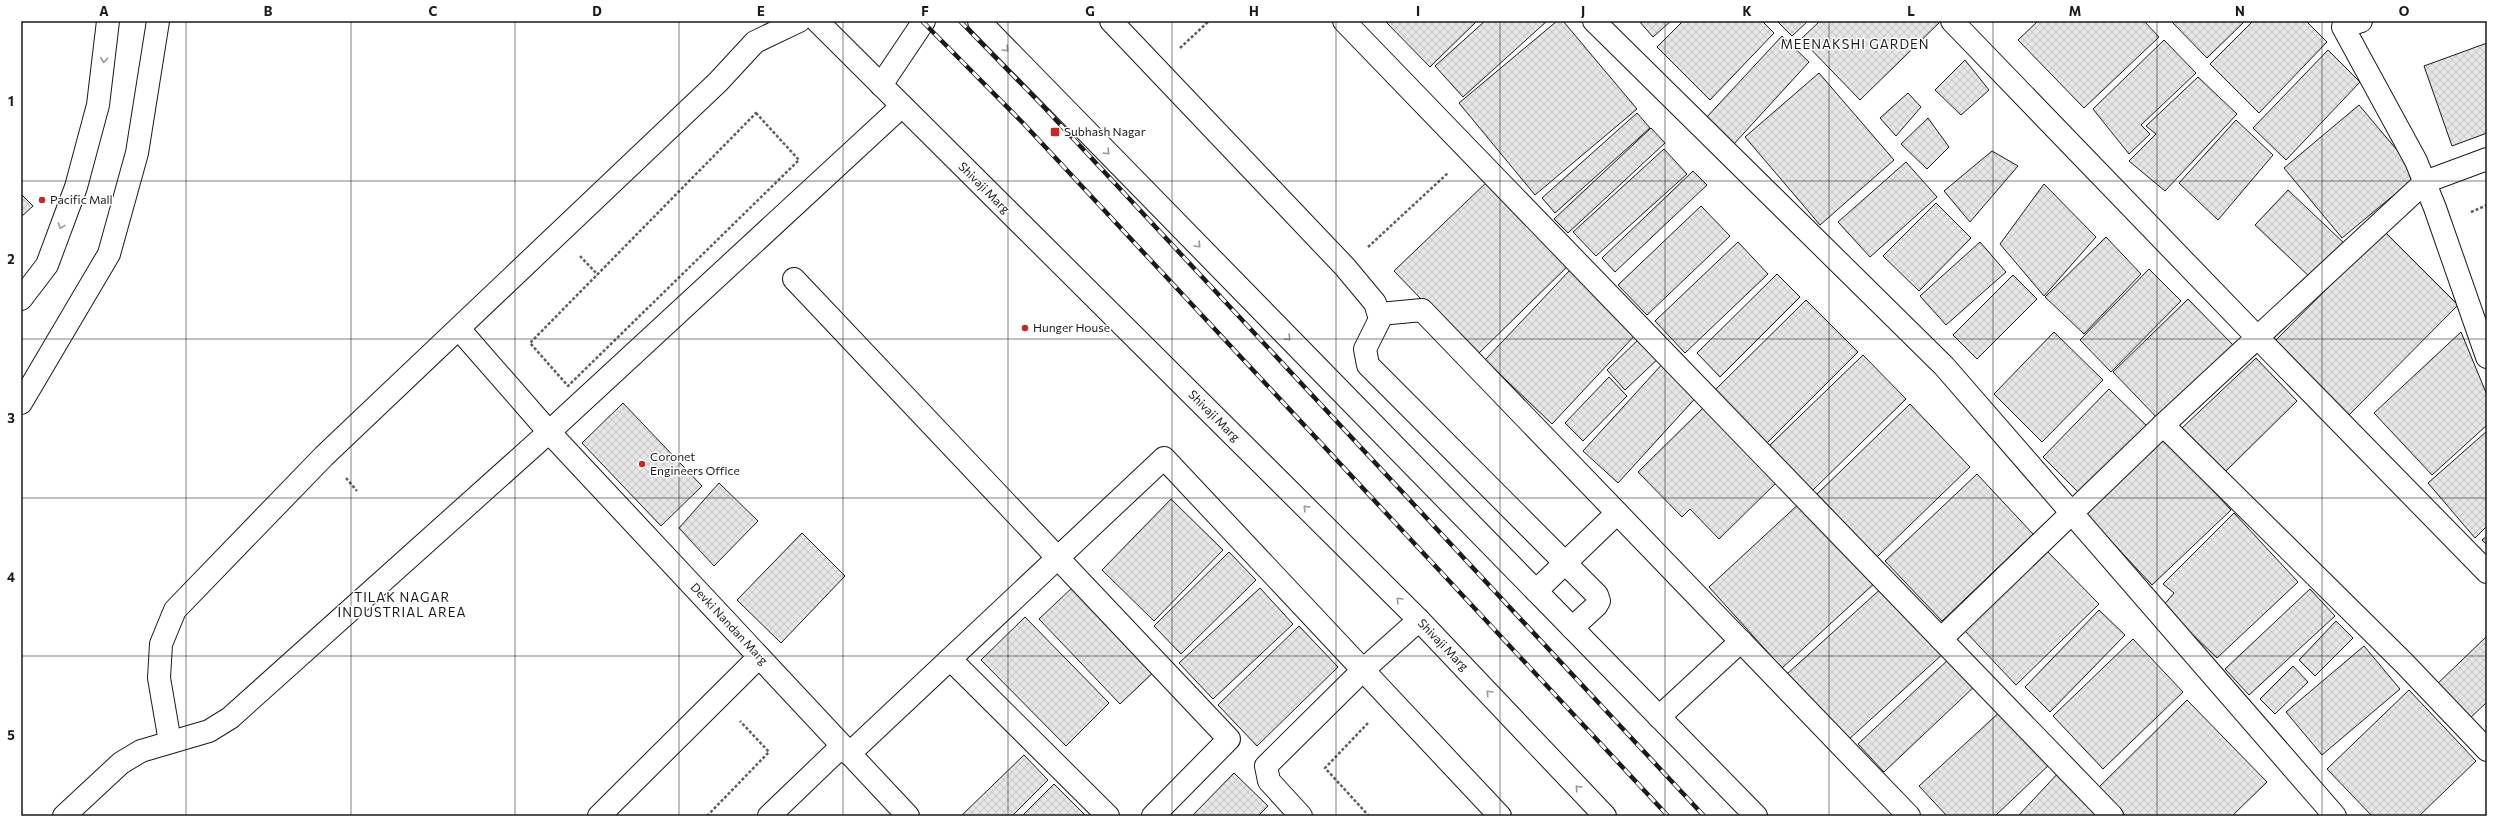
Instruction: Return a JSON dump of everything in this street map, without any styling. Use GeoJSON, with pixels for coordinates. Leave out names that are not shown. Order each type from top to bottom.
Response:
{"type":"FeatureCollection","features":[{"type":"Feature","properties":{"kind":"street"},"geometry":{"type":"LineString","coordinates":[[21,299],[47,265],[76,187],[98,105],[108,21]]}},
{"type":"Feature","properties":{"kind":"street"},"geometry":{"type":"LineString","coordinates":[[21,403],[109,254],[136,153],[158,21]]}},
{"type":"Feature","properties":{"kind":"street"},"geometry":{"type":"LineString","coordinates":[[170,742],[159,678],[161,644],[175,610],[324,456],[718,82],[755,42],[799,21]]}},
{"type":"Feature","properties":{"kind":"street","name":"Shivaji Marg"},"geometry":{"type":"LineString","coordinates":[[816,21],[1420,620],[1605,816]]}},
{"type":"Feature","properties":{"kind":"street"},"geometry":{"type":"LineString","coordinates":[[880,85],[924,21]]}},
{"type":"Feature","properties":{"kind":"street"},"geometry":{"type":"LineString","coordinates":[[979,21],[1756,816]]}},
{"type":"Feature","properties":{"kind":"street"},"geometry":{"type":"LineString","coordinates":[[1111,21],[1156,71],[1345,267],[1375,303],[1380,314],[1380,319],[1365,349],[1368,365],[1597,595],[1599,601],[1572,628]]}},
{"type":"Feature","properties":{"kind":"street"},"geometry":{"type":"LineString","coordinates":[[1344,21],[2112,816]]}},
{"type":"Feature","properties":{"kind":"street"},"geometry":{"type":"LineString","coordinates":[[1594,21],[1944,366],[2335,816]]}},
{"type":"Feature","properties":{"kind":"street"},"geometry":{"type":"LineString","coordinates":[[1952,21],[2257,337],[2487,572]]}},
{"type":"Feature","properties":{"kind":"street"},"geometry":{"type":"LineString","coordinates":[[2347,23],[2425,182],[2487,356]]}},
{"type":"Feature","properties":{"kind":"street"},"geometry":{"type":"LineString","coordinates":[[64,816],[121,763],[141,751],[209,731],[230,718],[549,432],[902,106]]}},
{"type":"Feature","properties":{"kind":"street"},"geometry":{"type":"LineString","coordinates":[[1941,639],[2163,425],[2425,182],[2487,159]]}},
{"type":"Feature","properties":{"kind":"street"},"geometry":{"type":"LineString","coordinates":[[794,280],[1229,739],[1153,816]]}},
{"type":"Feature","properties":{"kind":"street"},"geometry":{"type":"LineString","coordinates":[[1380,314],[1422,310],[1909,816]]}},
{"type":"Feature","properties":{"kind":"street","name":"Devki Nandan Marg"},"geometry":{"type":"LineString","coordinates":[[459,329],[549,432],[908,816]]}},
{"type":"Feature","properties":{"kind":"street"},"geometry":{"type":"LineString","coordinates":[[2163,425],[2404,663],[2487,750]]}},
{"type":"Feature","properties":{"kind":"street"},"geometry":{"type":"LineString","coordinates":[[769,816],[950,659],[1164,458],[1500,816]]}},
{"type":"Feature","properties":{"kind":"street"},"geometry":{"type":"LineString","coordinates":[[1536,591],[1564,562],[1617,513]]}},
{"type":"Feature","properties":{"kind":"street"},"geometry":{"type":"LineString","coordinates":[[1301,816],[1269,781],[1266,766],[1363,670],[1420,620]]}},
{"type":"Feature","properties":{"kind":"street"},"geometry":{"type":"LineString","coordinates":[[1660,717],[1741,641]]}},
{"type":"Feature","properties":{"kind":"street"},"geometry":{"type":"LineString","coordinates":[[599,816],[759,657]]}},
{"type":"Feature","properties":{"kind":"street"},"geometry":{"type":"LineString","coordinates":[[950,659],[1108,816]]}},
{"type":"Feature","properties":{"kind":"path"},"geometry":{"type":"LineString","coordinates":[[1156,71],[1209,21]]}},
{"type":"Feature","properties":{"kind":"path"},"geometry":{"type":"LineString","coordinates":[[756,113],[800,160],[568,386],[530,343],[598,275],[756,113]]}},
{"type":"Feature","properties":{"kind":"path"},"geometry":{"type":"LineString","coordinates":[[1345,267],[1452,170]]}},
{"type":"Feature","properties":{"kind":"path"},"geometry":{"type":"LineString","coordinates":[[707,816],[769,752],[739,720]]}},
{"type":"Feature","properties":{"kind":"path"},"geometry":{"type":"LineString","coordinates":[[1369,816],[1325,768],[1369,721],[1374,727]]}},
{"type":"Feature","properties":{"kind":"building"},"geometry":{"type":"Polygon","coordinates":[[[1385,21],[1477,21],[1430,67],[1385,21]]]}},
{"type":"Feature","properties":{"kind":"building"},"geometry":{"type":"Polygon","coordinates":[[[1485,21],[1547,21],[1463,97],[1435,66],[1485,21]]]}},
{"type":"Feature","properties":{"kind":"building"},"geometry":{"type":"Polygon","coordinates":[[[1557,21],[1563,21],[1637,109],[1535,195],[1459,103],[1557,21]]]}},
{"type":"Feature","properties":{"kind":"building"},"geometry":{"type":"Polygon","coordinates":[[[1639,21],[1671,21],[1653,37],[1639,21]]]}},
{"type":"Feature","properties":{"kind":"building"},"geometry":{"type":"Polygon","coordinates":[[[1683,21],[1762,21],[1774,33],[1710,100],[1657,47],[1683,21]]]}},
{"type":"Feature","properties":{"kind":"building"},"geometry":{"type":"Polygon","coordinates":[[[1777,21],[1808,21],[1792,36],[1777,21]]]}},
{"type":"Feature","properties":{"kind":"building"},"geometry":{"type":"Polygon","coordinates":[[[1820,21],[1941,21],[1860,100],[1801,39],[1820,21]]]}},
{"type":"Feature","properties":{"kind":"building"},"geometry":{"type":"Polygon","coordinates":[[[2038,21],[2144,21],[2159,37],[2084,108],[2018,40],[2038,21]]]}},
{"type":"Feature","properties":{"kind":"building"},"geometry":{"type":"Polygon","coordinates":[[[2171,21],[2245,21],[2207,58],[2171,21]]]}},
{"type":"Feature","properties":{"kind":"building"},"geometry":{"type":"Polygon","coordinates":[[[2253,21],[2306,21],[2327,42],[2259,113],[2210,64],[2253,21]]]}},
{"type":"Feature","properties":{"kind":"building"},"geometry":{"type":"Polygon","coordinates":[[[1782,36],[1809,62],[1733,145],[1705,119],[1782,36]]]}},
{"type":"Feature","properties":{"kind":"building"},"geometry":{"type":"Polygon","coordinates":[[[2164,40],[2196,73],[2141,125],[2150,134],[2129,154],[2093,109],[2164,40]]]}},
{"type":"Feature","properties":{"kind":"building"},"geometry":{"type":"Polygon","coordinates":[[[2487,43],[2487,133],[2452,146],[2424,66],[2487,43]]]}},
{"type":"Feature","properties":{"kind":"building"},"geometry":{"type":"Polygon","coordinates":[[[2328,50],[2360,82],[2286,160],[2253,128],[2328,50]]]}},
{"type":"Feature","properties":{"kind":"building"},"geometry":{"type":"Polygon","coordinates":[[[1965,60],[1989,90],[1961,115],[1935,90],[1965,60]]]}},
{"type":"Feature","properties":{"kind":"building"},"geometry":{"type":"Polygon","coordinates":[[[1819,73],[1894,160],[1820,225],[1745,137],[1819,73]]]}},
{"type":"Feature","properties":{"kind":"building"},"geometry":{"type":"Polygon","coordinates":[[[2198,77],[2237,114],[2165,191],[2129,161],[2156,134],[2146,126],[2198,77]]]}},
{"type":"Feature","properties":{"kind":"building"},"geometry":{"type":"Polygon","coordinates":[[[1908,93],[1921,107],[1896,136],[1880,118],[1908,93]]]}},
{"type":"Feature","properties":{"kind":"building"},"geometry":{"type":"Polygon","coordinates":[[[2359,105],[2418,175],[2342,238],[2284,168],[2359,105]]]}},
{"type":"Feature","properties":{"kind":"building"},"geometry":{"type":"Polygon","coordinates":[[[1637,113],[1650,128],[1555,213],[1542,198],[1637,113]]]}},
{"type":"Feature","properties":{"kind":"building"},"geometry":{"type":"Polygon","coordinates":[[[1928,118],[1949,147],[1927,169],[1901,144],[1928,118]]]}},
{"type":"Feature","properties":{"kind":"building"},"geometry":{"type":"Polygon","coordinates":[[[2236,120],[2273,155],[2218,220],[2179,183],[2236,120]]]}},
{"type":"Feature","properties":{"kind":"building"},"geometry":{"type":"Polygon","coordinates":[[[1651,128],[1665,143],[1568,233],[1554,219],[1651,128]]]}},
{"type":"Feature","properties":{"kind":"building"},"geometry":{"type":"Polygon","coordinates":[[[1664,149],[1687,174],[1596,256],[1573,232],[1664,149]]]}},
{"type":"Feature","properties":{"kind":"building"},"geometry":{"type":"Polygon","coordinates":[[[1992,151],[2018,166],[1970,222],[1944,191],[1992,151]]]}},
{"type":"Feature","properties":{"kind":"building"},"geometry":{"type":"Polygon","coordinates":[[[1906,162],[1937,197],[1870,257],[1838,222],[1906,162]]]}},
{"type":"Feature","properties":{"kind":"building"},"geometry":{"type":"Polygon","coordinates":[[[1693,171],[1707,185],[1615,272],[1602,258],[1693,171]]]}},
{"type":"Feature","properties":{"kind":"building"},"geometry":{"type":"Polygon","coordinates":[[[1489,180],[1570,264],[1476,356],[1394,271],[1489,180]]]}},
{"type":"Feature","properties":{"kind":"building"},"geometry":{"type":"Polygon","coordinates":[[[2044,184],[2096,237],[2044,296],[2000,244],[2044,184]]]}},
{"type":"Feature","properties":{"kind":"building"},"geometry":{"type":"Polygon","coordinates":[[[2288,190],[2346,245],[2313,280],[2255,225],[2288,190]]]}},
{"type":"Feature","properties":{"kind":"building"},"geometry":{"type":"Polygon","coordinates":[[[21,194],[33,206],[21,217],[21,194]]]}},
{"type":"Feature","properties":{"kind":"building"},"geometry":{"type":"Polygon","coordinates":[[[1936,203],[1971,238],[1919,291],[1883,256],[1936,203]]]}},
{"type":"Feature","properties":{"kind":"building"},"geometry":{"type":"Polygon","coordinates":[[[1701,206],[1730,236],[1647,315],[1618,285],[1701,206]]]}},
{"type":"Feature","properties":{"kind":"building"},"geometry":{"type":"Polygon","coordinates":[[[2384,231],[2458,305],[2348,416],[2274,342],[2384,231]]]}},
{"type":"Feature","properties":{"kind":"building"},"geometry":{"type":"Polygon","coordinates":[[[2106,237],[2141,274],[2084,334],[2045,297],[2106,237]]]}},
{"type":"Feature","properties":{"kind":"building"},"geometry":{"type":"Polygon","coordinates":[[[1738,242],[1768,274],[1685,353],[1655,321],[1738,242]]]}},
{"type":"Feature","properties":{"kind":"building"},"geometry":{"type":"Polygon","coordinates":[[[1980,242],[2006,272],[1946,325],[1920,296],[1980,242]]]}},
{"type":"Feature","properties":{"kind":"building"},"geometry":{"type":"Polygon","coordinates":[[[1571,269],[1638,332],[1552,424],[1485,360],[1571,269]]]}},
{"type":"Feature","properties":{"kind":"building"},"geometry":{"type":"Polygon","coordinates":[[[2149,269],[2181,301],[2111,372],[2080,340],[2149,269]]]}},
{"type":"Feature","properties":{"kind":"building"},"geometry":{"type":"Polygon","coordinates":[[[1777,274],[1800,297],[1720,377],[1697,353],[1777,274]]]}},
{"type":"Feature","properties":{"kind":"building"},"geometry":{"type":"Polygon","coordinates":[[[2013,275],[2037,299],[1977,359],[1953,335],[2013,275]]]}},
{"type":"Feature","properties":{"kind":"building"},"geometry":{"type":"Polygon","coordinates":[[[2188,299],[2236,348],[2161,422],[2113,372],[2188,299]]]}},
{"type":"Feature","properties":{"kind":"building"},"geometry":{"type":"Polygon","coordinates":[[[1806,300],[1858,352],[1767,443],[1714,391],[1806,300]]]}},
{"type":"Feature","properties":{"kind":"building"},"geometry":{"type":"Polygon","coordinates":[[[2054,332],[2103,380],[2042,442],[1994,394],[2054,332]]]}},
{"type":"Feature","properties":{"kind":"building"},"geometry":{"type":"Polygon","coordinates":[[[2461,332],[2487,395],[2487,425],[2432,475],[2374,413],[2461,332]]]}},
{"type":"Feature","properties":{"kind":"building"},"geometry":{"type":"Polygon","coordinates":[[[1643,335],[1662,355],[1625,390],[1607,370],[1643,335]]]}},
{"type":"Feature","properties":{"kind":"building"},"geometry":{"type":"Polygon","coordinates":[[[1863,355],[1906,399],[1812,491],[1769,446],[1863,355]]]}},
{"type":"Feature","properties":{"kind":"building"},"geometry":{"type":"Polygon","coordinates":[[[2256,358],[2297,401],[2226,471],[2182,428],[2256,358]]]}},
{"type":"Feature","properties":{"kind":"building"},"geometry":{"type":"Polygon","coordinates":[[[1665,361],[1700,393],[1618,483],[1583,451],[1665,361]]]}},
{"type":"Feature","properties":{"kind":"building"},"geometry":{"type":"Polygon","coordinates":[[[1609,377],[1627,396],[1583,441],[1565,423],[1609,377]]]}},
{"type":"Feature","properties":{"kind":"building"},"geometry":{"type":"Polygon","coordinates":[[[2109,389],[2151,430],[2085,499],[2043,457],[2109,389]]]}},
{"type":"Feature","properties":{"kind":"building","name":"Coronet Engineers Office"},"geometry":{"type":"Polygon","coordinates":[[[623,403],[702,486],[661,526],[582,443],[623,403]]]}},
{"type":"Feature","properties":{"kind":"building"},"geometry":{"type":"Polygon","coordinates":[[[1910,404],[1970,467],[1877,557],[1817,494],[1910,404]]]}},
{"type":"Feature","properties":{"kind":"building"},"geometry":{"type":"Polygon","coordinates":[[[1704,407],[1777,482],[1719,539],[1690,509],[1682,517],[1638,472],[1704,407]]]}},
{"type":"Feature","properties":{"kind":"building"},"geometry":{"type":"Polygon","coordinates":[[[2487,431],[2487,526],[2475,538],[2428,483],[2487,431]]]}},
{"type":"Feature","properties":{"kind":"building"},"geometry":{"type":"Polygon","coordinates":[[[2165,439],[2231,510],[2152,585],[2085,513],[2165,439]]]}},
{"type":"Feature","properties":{"kind":"building"},"geometry":{"type":"Polygon","coordinates":[[[1977,474],[2033,534],[1942,621],[1885,561],[1977,474]]]}},
{"type":"Feature","properties":{"kind":"building"},"geometry":{"type":"Polygon","coordinates":[[[719,483],[758,521],[714,566],[679,528],[719,483]]]}},
{"type":"Feature","properties":{"kind":"building"},"geometry":{"type":"Polygon","coordinates":[[[1171,499],[1223,550],[1154,621],[1102,570],[1171,499]]]}},
{"type":"Feature","properties":{"kind":"building"},"geometry":{"type":"Polygon","coordinates":[[[1802,501],[1876,582],[1782,668],[1709,587],[1802,501]]]}},
{"type":"Feature","properties":{"kind":"building"},"geometry":{"type":"Polygon","coordinates":[[[2234,513],[2298,582],[2217,658],[2163,606],[2174,593],[2163,584],[2234,513]]]}},
{"type":"Feature","properties":{"kind":"building"},"geometry":{"type":"Polygon","coordinates":[[[802,533],[845,576],[781,643],[737,600],[802,533]]]}},
{"type":"Feature","properties":{"kind":"building"},"geometry":{"type":"Polygon","coordinates":[[[2487,536],[2487,545],[2482,540],[2487,536]]]}},
{"type":"Feature","properties":{"kind":"building"},"geometry":{"type":"Polygon","coordinates":[[[2045,549],[2099,604],[2016,685],[1963,629],[2045,549]]]}},
{"type":"Feature","properties":{"kind":"building"},"geometry":{"type":"Polygon","coordinates":[[[1229,552],[1256,580],[1181,654],[1154,626],[1229,552]]]}},
{"type":"Feature","properties":{"kind":"building"},"geometry":{"type":"Polygon","coordinates":[[[1075,585],[1156,670],[1120,704],[1039,619],[1075,585]]]}},
{"type":"Feature","properties":{"kind":"building"},"geometry":{"type":"Polygon","coordinates":[[[1885,585],[1945,652],[1848,740],[1787,674],[1885,585]]]}},
{"type":"Feature","properties":{"kind":"building"},"geometry":{"type":"Polygon","coordinates":[[[1260,588],[1293,624],[1213,699],[1179,663],[1260,588]]]}},
{"type":"Feature","properties":{"kind":"building"},"geometry":{"type":"Polygon","coordinates":[[[2310,589],[2335,616],[2249,695],[2225,669],[2310,589]]]}},
{"type":"Feature","properties":{"kind":"building"},"geometry":{"type":"Polygon","coordinates":[[[2099,610],[2125,635],[2050,712],[2025,687],[2099,610]]]}},
{"type":"Feature","properties":{"kind":"building"},"geometry":{"type":"Polygon","coordinates":[[[1025,617],[1109,703],[1066,746],[981,660],[1025,617]]]}},
{"type":"Feature","properties":{"kind":"building"},"geometry":{"type":"Polygon","coordinates":[[[2336,621],[2353,638],[2315,676],[2299,660],[2336,621]]]}},
{"type":"Feature","properties":{"kind":"building"},"geometry":{"type":"Polygon","coordinates":[[[1299,626],[1338,667],[1257,746],[1218,705],[1299,626]]]}},
{"type":"Feature","properties":{"kind":"building"},"geometry":{"type":"Polygon","coordinates":[[[2487,636],[2487,702],[2466,722],[2433,688],[2487,636]]]}},
{"type":"Feature","properties":{"kind":"building"},"geometry":{"type":"Polygon","coordinates":[[[2133,639],[2183,692],[2103,769],[2053,716],[2133,639]]]}},
{"type":"Feature","properties":{"kind":"building"},"geometry":{"type":"Polygon","coordinates":[[[2364,646],[2400,689],[2322,755],[2286,712],[2364,646]]]}},
{"type":"Feature","properties":{"kind":"building"},"geometry":{"type":"Polygon","coordinates":[[[1951,657],[1977,684],[1884,772],[1858,744],[1951,657]]]}},
{"type":"Feature","properties":{"kind":"building"},"geometry":{"type":"Polygon","coordinates":[[[2293,666],[2308,682],[2275,714],[2260,699],[2293,666]]]}},
{"type":"Feature","properties":{"kind":"building"},"geometry":{"type":"Polygon","coordinates":[[[2409,690],[2476,761],[2419,816],[2372,816],[2327,769],[2409,690]]]}},
{"type":"Feature","properties":{"kind":"building"},"geometry":{"type":"Polygon","coordinates":[[[2187,700],[2267,782],[2232,816],[2126,816],[2098,788],[2187,700]]]}},
{"type":"Feature","properties":{"kind":"building"},"geometry":{"type":"Polygon","coordinates":[[[2003,709],[2052,762],[1995,816],[1947,816],[1919,786],[2003,709]]]}},
{"type":"Feature","properties":{"kind":"building"},"geometry":{"type":"Polygon","coordinates":[[[1024,755],[1048,780],[1012,816],[961,816],[1024,755]]]}},
{"type":"Feature","properties":{"kind":"building"},"geometry":{"type":"Polygon","coordinates":[[[2061,770],[2101,808],[2093,816],[2018,816],[2061,770]]]}},
{"type":"Feature","properties":{"kind":"building"},"geometry":{"type":"Polygon","coordinates":[[[1234,773],[1268,806],[1258,816],[1192,816],[1234,773]]]}},
{"type":"Feature","properties":{"kind":"building"},"geometry":{"type":"Polygon","coordinates":[[[1054,784],[1086,816],[1022,816],[1054,784]]]}},
{"type":"Feature","properties":{"kind":"railway"},"geometry":{"type":"LineString","coordinates":[[922,21],[1023,123],[1668,816]]}},
{"type":"Feature","properties":{"kind":"railway"},"geometry":{"type":"LineString","coordinates":[[960,21],[1042,105],[1704,816]]}},
{"type":"Feature","properties":{"kind":"place","name":"Subhash Nagar"},"geometry":{"type":"Point","coordinates":[1055,132]}},
{"type":"Feature","properties":{"kind":"place","name":"Pacific Mall"},"geometry":{"type":"Point","coordinates":[42,200]}},
{"type":"Feature","properties":{"kind":"place","name":"Hunger House"},"geometry":{"type":"Point","coordinates":[1025,328]}},
{"type":"Feature","properties":{"kind":"place","name":"Coronet Engineers Office"},"geometry":{"type":"Point","coordinates":[642,464]}},
{"type":"Feature","properties":{"kind":"district","name":"MEENAKSHI GARDEN"},"geometry":{"type":"Point","coordinates":[1855,44]}},
{"type":"Feature","properties":{"kind":"district","name":"TILAK NAGAR INDUSTRIAL AREA"},"geometry":{"type":"Point","coordinates":[402,604]}}]}
